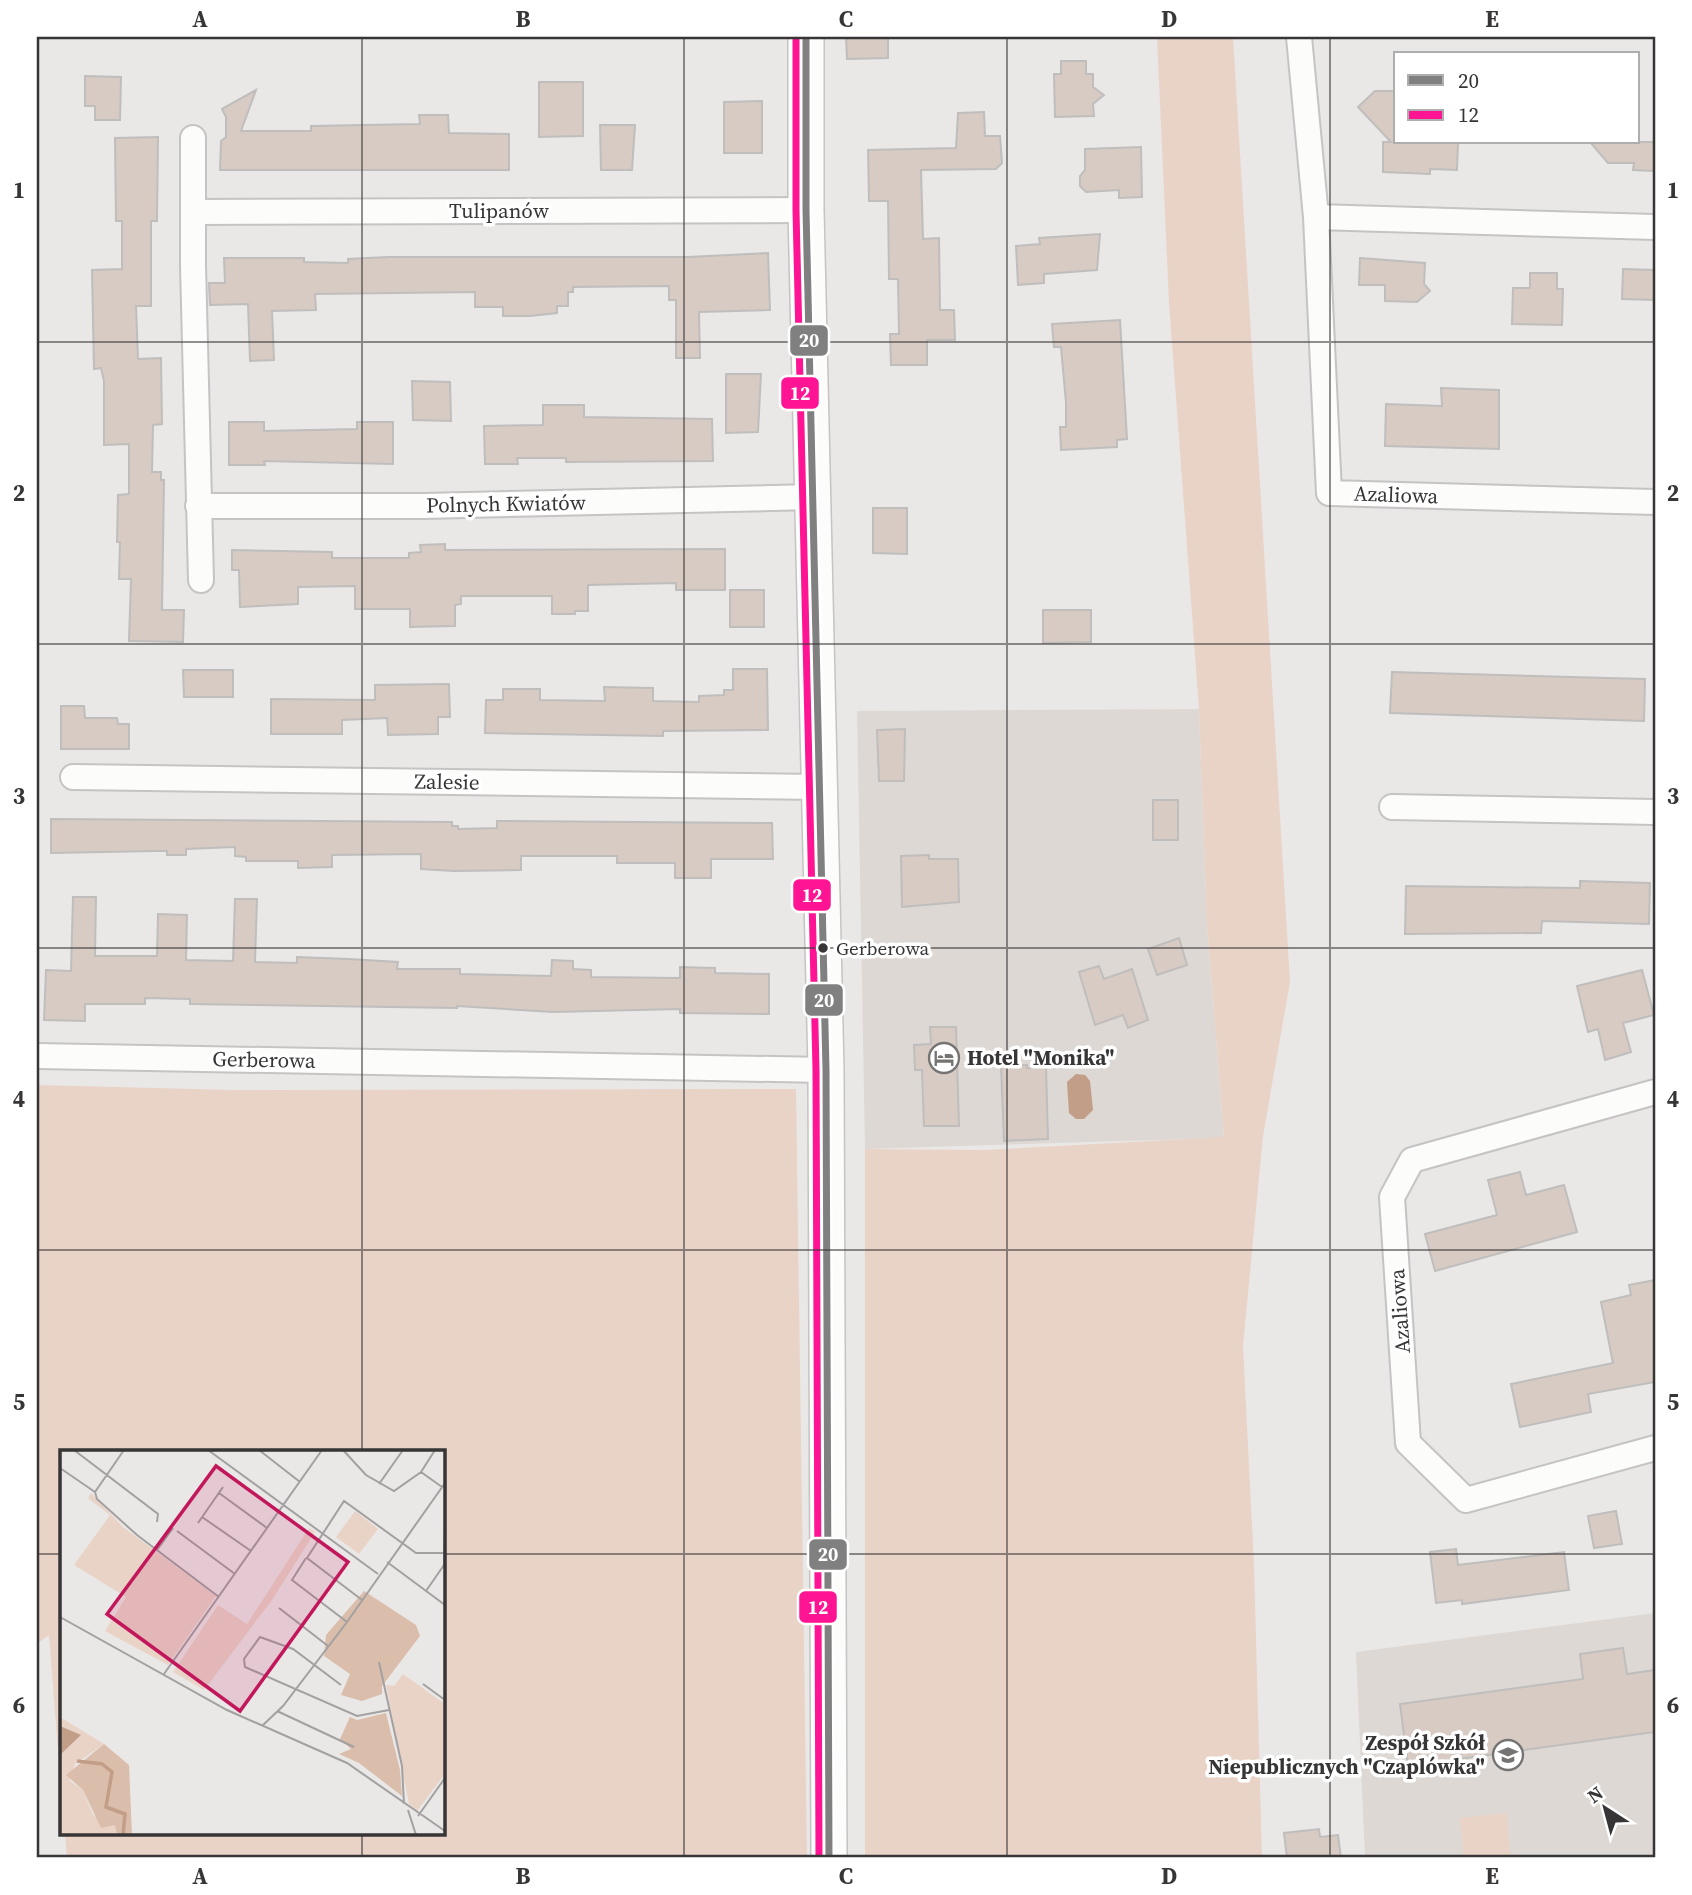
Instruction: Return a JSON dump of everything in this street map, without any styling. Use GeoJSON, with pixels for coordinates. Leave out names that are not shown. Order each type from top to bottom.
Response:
{"type":"FeatureCollection","features":[{"type":"Feature","properties":{"kind":"street"},"geometry":{"type":"LineString","coordinates":[[806,37],[806,210],[827,1070],[829,1858]]}},
{"type":"Feature","properties":{"kind":"street","name":"Azaliowa"},"geometry":{"type":"LineString","coordinates":[[1298,37],[1316,217],[1329,493],[1655,502]]}},
{"type":"Feature","properties":{"kind":"street"},"geometry":{"type":"LineString","coordinates":[[193,138],[192,265],[201,580]]}},
{"type":"Feature","properties":{"kind":"street","name":"Tulipanów"},"geometry":{"type":"LineString","coordinates":[[193,212],[806,210]]}},
{"type":"Feature","properties":{"kind":"street"},"geometry":{"type":"LineString","coordinates":[[1316,217],[1655,226]]}},
{"type":"Feature","properties":{"kind":"street","name":"Polnych Kwiatów"},"geometry":{"type":"LineString","coordinates":[[198,506],[424,506],[814,497]]}},
{"type":"Feature","properties":{"kind":"street","name":"Zalesie"},"geometry":{"type":"LineString","coordinates":[[73,777],[821,787]]}},
{"type":"Feature","properties":{"kind":"street"},"geometry":{"type":"LineString","coordinates":[[1392,807],[1655,812]]}},
{"type":"Feature","properties":{"kind":"street","name":"Gerberowa"},"geometry":{"type":"LineString","coordinates":[[37,1056],[827,1070]]}},
{"type":"Feature","properties":{"kind":"street","name":"Azaliowa"},"geometry":{"type":"LineString","coordinates":[[1655,1092],[1412,1160],[1392,1197],[1408,1443],[1466,1500],[1655,1448]]}},
{"type":"Feature","properties":{"kind":"shaded area"},"geometry":{"type":"Polygon","coordinates":[[[1157,37],[1233,37],[1290,982],[1263,1136],[1243,1346],[1254,1565],[1262,1858],[865,1858],[865,1149],[985,1150],[1224,1137],[1207,924],[1199,709],[1169,303],[1157,37]]]}},
{"type":"Feature","properties":{"kind":"shaded area"},"geometry":{"type":"Polygon","coordinates":[[[1199,709],[1207,924],[1224,1138],[865,1149],[857,711],[1199,709]]]}},
{"type":"Feature","properties":{"kind":"shaded area"},"geometry":{"type":"Polygon","coordinates":[[[1076,1074],[1085,1075],[1090,1081],[1093,1110],[1084,1119],[1076,1119],[1069,1113],[1067,1082],[1076,1074]]]}},
{"type":"Feature","properties":{"kind":"shaded area"},"geometry":{"type":"Polygon","coordinates":[[[37,1085],[234,1090],[796,1089],[807,1858],[67,1858],[65,1836],[444,1836],[444,1450],[60,1450],[60,1776],[49,1635],[37,1644],[37,1085]]]}},
{"type":"Feature","properties":{"kind":"shaded area","name":"Zespół Szkół Niepublicznych \"Czaplówka\""},"geometry":{"type":"Polygon","coordinates":[[[1655,1613],[1655,1858],[1365,1858],[1356,1652],[1655,1613]]]}},
{"type":"Feature","properties":{"kind":"shaded area"},"geometry":{"type":"Polygon","coordinates":[[[1507,1813],[1510,1858],[1464,1858],[1460,1818],[1507,1813]]]}},
{"type":"Feature","properties":{"kind":"building"},"geometry":{"type":"Polygon","coordinates":[[[846,37],[888,37],[888,58],[847,59],[846,37]]]}},
{"type":"Feature","properties":{"kind":"building"},"geometry":{"type":"Polygon","coordinates":[[[1061,61],[1086,61],[1086,74],[1093,74],[1093,87],[1104,95],[1093,104],[1094,116],[1055,117],[1054,74],[1061,74],[1061,61]]]}},
{"type":"Feature","properties":{"kind":"building"},"geometry":{"type":"Polygon","coordinates":[[[85,76],[121,77],[120,120],[95,120],[95,106],[85,106],[85,76]]]}},
{"type":"Feature","properties":{"kind":"building"},"geometry":{"type":"Polygon","coordinates":[[[539,82],[583,82],[583,136],[539,137],[539,82]]]}},
{"type":"Feature","properties":{"kind":"building"},"geometry":{"type":"Polygon","coordinates":[[[256,90],[241,131],[311,131],[311,126],[420,124],[419,115],[448,115],[449,133],[509,134],[509,170],[220,170],[221,141],[226,137],[226,117],[222,109],[256,90]]]}},
{"type":"Feature","properties":{"kind":"building"},"geometry":{"type":"Polygon","coordinates":[[[1375,91],[1394,91],[1394,144],[1458,144],[1457,170],[1430,169],[1430,174],[1383,172],[1383,142],[1391,142],[1358,107],[1375,91]]]}},
{"type":"Feature","properties":{"kind":"building"},"geometry":{"type":"Polygon","coordinates":[[[762,101],[762,153],[724,153],[724,102],[762,101]]]}},
{"type":"Feature","properties":{"kind":"building"},"geometry":{"type":"Polygon","coordinates":[[[984,112],[985,136],[1000,136],[1002,163],[996,169],[921,170],[923,239],[939,238],[940,310],[954,310],[955,340],[927,340],[927,365],[891,365],[890,334],[899,334],[898,279],[889,279],[888,201],[869,201],[868,150],[956,148],[958,113],[984,112]]]}},
{"type":"Feature","properties":{"kind":"building"},"geometry":{"type":"Polygon","coordinates":[[[600,125],[635,125],[632,170],[601,170],[600,125]]]}},
{"type":"Feature","properties":{"kind":"building"},"geometry":{"type":"Polygon","coordinates":[[[158,137],[157,221],[151,221],[151,306],[136,306],[138,359],[161,358],[162,424],[153,425],[152,472],[161,472],[161,480],[164,480],[162,610],[184,610],[183,642],[129,641],[131,579],[119,579],[120,542],[117,542],[118,495],[129,494],[129,444],[104,445],[104,381],[101,368],[94,369],[92,270],[122,269],[122,221],[116,221],[115,138],[158,137]]]}},
{"type":"Feature","properties":{"kind":"building"},"geometry":{"type":"Polygon","coordinates":[[[1655,142],[1655,171],[1633,170],[1634,163],[1608,163],[1592,144],[1655,142]]]}},
{"type":"Feature","properties":{"kind":"building"},"geometry":{"type":"Polygon","coordinates":[[[1141,147],[1142,197],[1119,198],[1119,190],[1086,192],[1080,186],[1080,176],[1085,170],[1085,149],[1141,147]]]}},
{"type":"Feature","properties":{"kind":"building"},"geometry":{"type":"Polygon","coordinates":[[[1100,234],[1097,270],[1044,274],[1044,283],[1018,285],[1016,246],[1040,244],[1039,238],[1100,234]]]}},
{"type":"Feature","properties":{"kind":"building"},"geometry":{"type":"Polygon","coordinates":[[[768,253],[770,310],[699,312],[700,358],[676,358],[676,300],[669,300],[669,286],[573,287],[573,292],[568,292],[568,306],[557,306],[557,313],[530,316],[503,316],[503,307],[475,307],[475,292],[315,294],[316,310],[272,311],[274,360],[250,361],[248,304],[210,305],[209,283],[225,283],[224,258],[304,258],[304,262],[348,263],[348,259],[389,257],[688,257],[768,253]]]}},
{"type":"Feature","properties":{"kind":"building"},"geometry":{"type":"Polygon","coordinates":[[[1360,258],[1425,263],[1424,284],[1430,291],[1417,302],[1385,301],[1385,285],[1359,285],[1360,258]]]}},
{"type":"Feature","properties":{"kind":"building"},"geometry":{"type":"Polygon","coordinates":[[[1623,269],[1655,270],[1655,300],[1622,299],[1623,269]]]}},
{"type":"Feature","properties":{"kind":"building"},"geometry":{"type":"Polygon","coordinates":[[[1530,273],[1557,273],[1557,289],[1563,289],[1562,325],[1512,324],[1513,288],[1530,288],[1530,273]]]}},
{"type":"Feature","properties":{"kind":"building"},"geometry":{"type":"Polygon","coordinates":[[[1120,320],[1127,439],[1117,440],[1117,447],[1061,450],[1060,427],[1066,427],[1066,403],[1061,347],[1054,347],[1052,324],[1120,320]]]}},
{"type":"Feature","properties":{"kind":"building"},"geometry":{"type":"Polygon","coordinates":[[[726,374],[761,374],[758,432],[726,433],[726,374]]]}},
{"type":"Feature","properties":{"kind":"building"},"geometry":{"type":"Polygon","coordinates":[[[412,381],[450,382],[451,421],[413,420],[412,381]]]}},
{"type":"Feature","properties":{"kind":"building"},"geometry":{"type":"Polygon","coordinates":[[[1441,388],[1499,390],[1499,449],[1385,446],[1386,404],[1442,406],[1441,388]]]}},
{"type":"Feature","properties":{"kind":"building"},"geometry":{"type":"Polygon","coordinates":[[[543,405],[584,405],[584,417],[712,419],[713,461],[566,462],[566,458],[517,458],[518,464],[485,464],[484,426],[543,425],[543,405]]]}},
{"type":"Feature","properties":{"kind":"building"},"geometry":{"type":"Polygon","coordinates":[[[229,422],[264,422],[264,431],[357,429],[357,422],[393,422],[393,464],[264,461],[265,465],[229,465],[229,422]]]}},
{"type":"Feature","properties":{"kind":"building"},"geometry":{"type":"Polygon","coordinates":[[[873,508],[907,508],[907,554],[873,553],[873,508]]]}},
{"type":"Feature","properties":{"kind":"building"},"geometry":{"type":"Polygon","coordinates":[[[445,544],[445,550],[725,549],[725,590],[676,590],[676,583],[588,585],[588,611],[575,611],[575,614],[552,614],[552,596],[461,596],[461,604],[455,605],[455,626],[410,627],[410,609],[355,609],[355,586],[298,587],[298,604],[240,607],[239,570],[232,570],[232,550],[332,552],[332,558],[409,558],[409,553],[421,552],[420,545],[445,544]]]}},
{"type":"Feature","properties":{"kind":"building"},"geometry":{"type":"Polygon","coordinates":[[[730,590],[764,590],[764,627],[730,627],[730,590]]]}},
{"type":"Feature","properties":{"kind":"building"},"geometry":{"type":"Polygon","coordinates":[[[1043,610],[1091,610],[1091,642],[1043,643],[1043,610]]]}},
{"type":"Feature","properties":{"kind":"building"},"geometry":{"type":"Polygon","coordinates":[[[733,669],[767,669],[768,730],[663,731],[663,736],[485,733],[486,700],[503,700],[503,689],[540,689],[540,700],[605,701],[604,687],[653,688],[653,701],[699,702],[699,696],[724,695],[724,690],[733,690],[733,669]]]}},
{"type":"Feature","properties":{"kind":"building"},"geometry":{"type":"Polygon","coordinates":[[[183,670],[233,670],[233,697],[184,697],[183,670]]]}},
{"type":"Feature","properties":{"kind":"building"},"geometry":{"type":"Polygon","coordinates":[[[1392,672],[1645,679],[1644,721],[1390,713],[1392,672]]]}},
{"type":"Feature","properties":{"kind":"building"},"geometry":{"type":"Polygon","coordinates":[[[449,684],[450,717],[438,717],[438,734],[388,735],[387,718],[342,720],[342,734],[271,734],[271,699],[375,700],[375,685],[449,684]]]}},
{"type":"Feature","properties":{"kind":"building"},"geometry":{"type":"Polygon","coordinates":[[[61,706],[84,706],[85,718],[117,718],[118,724],[129,724],[129,749],[61,749],[61,706]]]}},
{"type":"Feature","properties":{"kind":"building"},"geometry":{"type":"Polygon","coordinates":[[[905,729],[904,781],[879,781],[877,730],[905,729]]]}},
{"type":"Feature","properties":{"kind":"building"},"geometry":{"type":"Polygon","coordinates":[[[1153,800],[1178,800],[1178,840],[1153,840],[1153,800]]]}},
{"type":"Feature","properties":{"kind":"building"},"geometry":{"type":"Polygon","coordinates":[[[51,819],[452,822],[452,826],[458,826],[458,829],[497,828],[497,821],[772,823],[773,859],[711,859],[711,878],[675,878],[675,863],[617,863],[617,856],[521,856],[521,870],[454,871],[421,869],[421,854],[332,855],[332,867],[298,868],[298,861],[246,861],[246,857],[235,856],[235,847],[186,849],[186,855],[167,855],[167,851],[51,853],[51,819]]]}},
{"type":"Feature","properties":{"kind":"building"},"geometry":{"type":"Polygon","coordinates":[[[929,855],[929,859],[958,859],[959,902],[902,907],[901,856],[929,855]]]}},
{"type":"Feature","properties":{"kind":"building"},"geometry":{"type":"Polygon","coordinates":[[[1580,881],[1650,883],[1649,924],[1542,921],[1541,933],[1405,934],[1406,886],[1580,888],[1580,881]]]}},
{"type":"Feature","properties":{"kind":"building"},"geometry":{"type":"Polygon","coordinates":[[[73,897],[96,897],[95,956],[157,956],[158,914],[187,915],[186,960],[233,961],[235,899],[257,899],[255,962],[297,963],[297,957],[349,959],[398,962],[397,969],[460,969],[460,974],[551,976],[552,960],[573,961],[573,969],[591,970],[591,977],[680,978],[680,967],[715,968],[715,973],[769,974],[769,1014],[680,1013],[680,1009],[553,1012],[457,1006],[190,1004],[190,999],[145,998],[145,1004],[85,1004],[85,1021],[44,1020],[46,970],[71,971],[73,897]]]}},
{"type":"Feature","properties":{"kind":"building"},"geometry":{"type":"Polygon","coordinates":[[[1179,938],[1187,965],[1157,975],[1148,949],[1179,938]]]}},
{"type":"Feature","properties":{"kind":"building"},"geometry":{"type":"Polygon","coordinates":[[[1099,966],[1104,979],[1132,969],[1148,1020],[1128,1028],[1123,1015],[1095,1025],[1079,972],[1099,966]]]}},
{"type":"Feature","properties":{"kind":"building"},"geometry":{"type":"Polygon","coordinates":[[[1642,970],[1654,1015],[1623,1023],[1631,1052],[1605,1060],[1598,1029],[1588,1032],[1577,986],[1642,970]]]}},
{"type":"Feature","properties":{"kind":"building"},"geometry":{"type":"Polygon","coordinates":[[[930,1027],[956,1027],[959,1126],[924,1126],[922,1070],[915,1070],[914,1045],[931,1044],[930,1027]]]}},
{"type":"Feature","properties":{"kind":"building"},"geometry":{"type":"Polygon","coordinates":[[[1027,1065],[1027,1068],[1046,1067],[1048,1139],[1004,1141],[1001,1066],[1027,1065]]]}},
{"type":"Feature","properties":{"kind":"building"},"geometry":{"type":"Polygon","coordinates":[[[1520,1172],[1526,1195],[1564,1185],[1577,1232],[1435,1271],[1425,1234],[1497,1215],[1488,1180],[1520,1172]]]}},
{"type":"Feature","properties":{"kind":"building"},"geometry":{"type":"Polygon","coordinates":[[[1655,1280],[1655,1382],[1588,1394],[1591,1412],[1520,1427],[1511,1384],[1613,1363],[1601,1302],[1631,1295],[1629,1285],[1655,1280]]]}},
{"type":"Feature","properties":{"kind":"building"},"geometry":{"type":"Polygon","coordinates":[[[1616,1511],[1622,1544],[1594,1548],[1588,1516],[1616,1511]]]}},
{"type":"Feature","properties":{"kind":"building"},"geometry":{"type":"Polygon","coordinates":[[[1456,1549],[1458,1565],[1564,1552],[1569,1590],[1462,1604],[1462,1600],[1436,1603],[1430,1552],[1456,1549]]]}},
{"type":"Feature","properties":{"kind":"building","name":"Zespół Szkół Niepublicznych \"Czaplówka\""},"geometry":{"type":"Polygon","coordinates":[[[1623,1648],[1627,1674],[1655,1670],[1655,1732],[1408,1766],[1400,1704],[1583,1679],[1580,1654],[1623,1648]]]}},
{"type":"Feature","properties":{"kind":"building"},"geometry":{"type":"Polygon","coordinates":[[[1319,1829],[1320,1837],[1338,1835],[1341,1858],[1287,1858],[1284,1833],[1319,1829]]]}},
{"type":"Feature","properties":{"kind":"transit line","name":"12"},"geometry":{"type":"LineString","coordinates":[[796,37],[796,210],[816,1070],[819,1858]]}},
{"type":"Feature","properties":{"kind":"transit line","name":"20"},"geometry":{"type":"LineString","coordinates":[[806,37],[806,210],[826,1070],[829,1858]]}},
{"type":"Feature","properties":{"kind":"place","name":"Gerberowa"},"geometry":{"type":"Point","coordinates":[823,948]}},
{"type":"Feature","properties":{"kind":"place","name":"Hotel \"Monika\""},"geometry":{"type":"Point","coordinates":[944,1058]}},
{"type":"Feature","properties":{"kind":"place","name":"Zespół Szkół Niepublicznych \"Czaplówka\""},"geometry":{"type":"Point","coordinates":[1508,1755]}}]}
